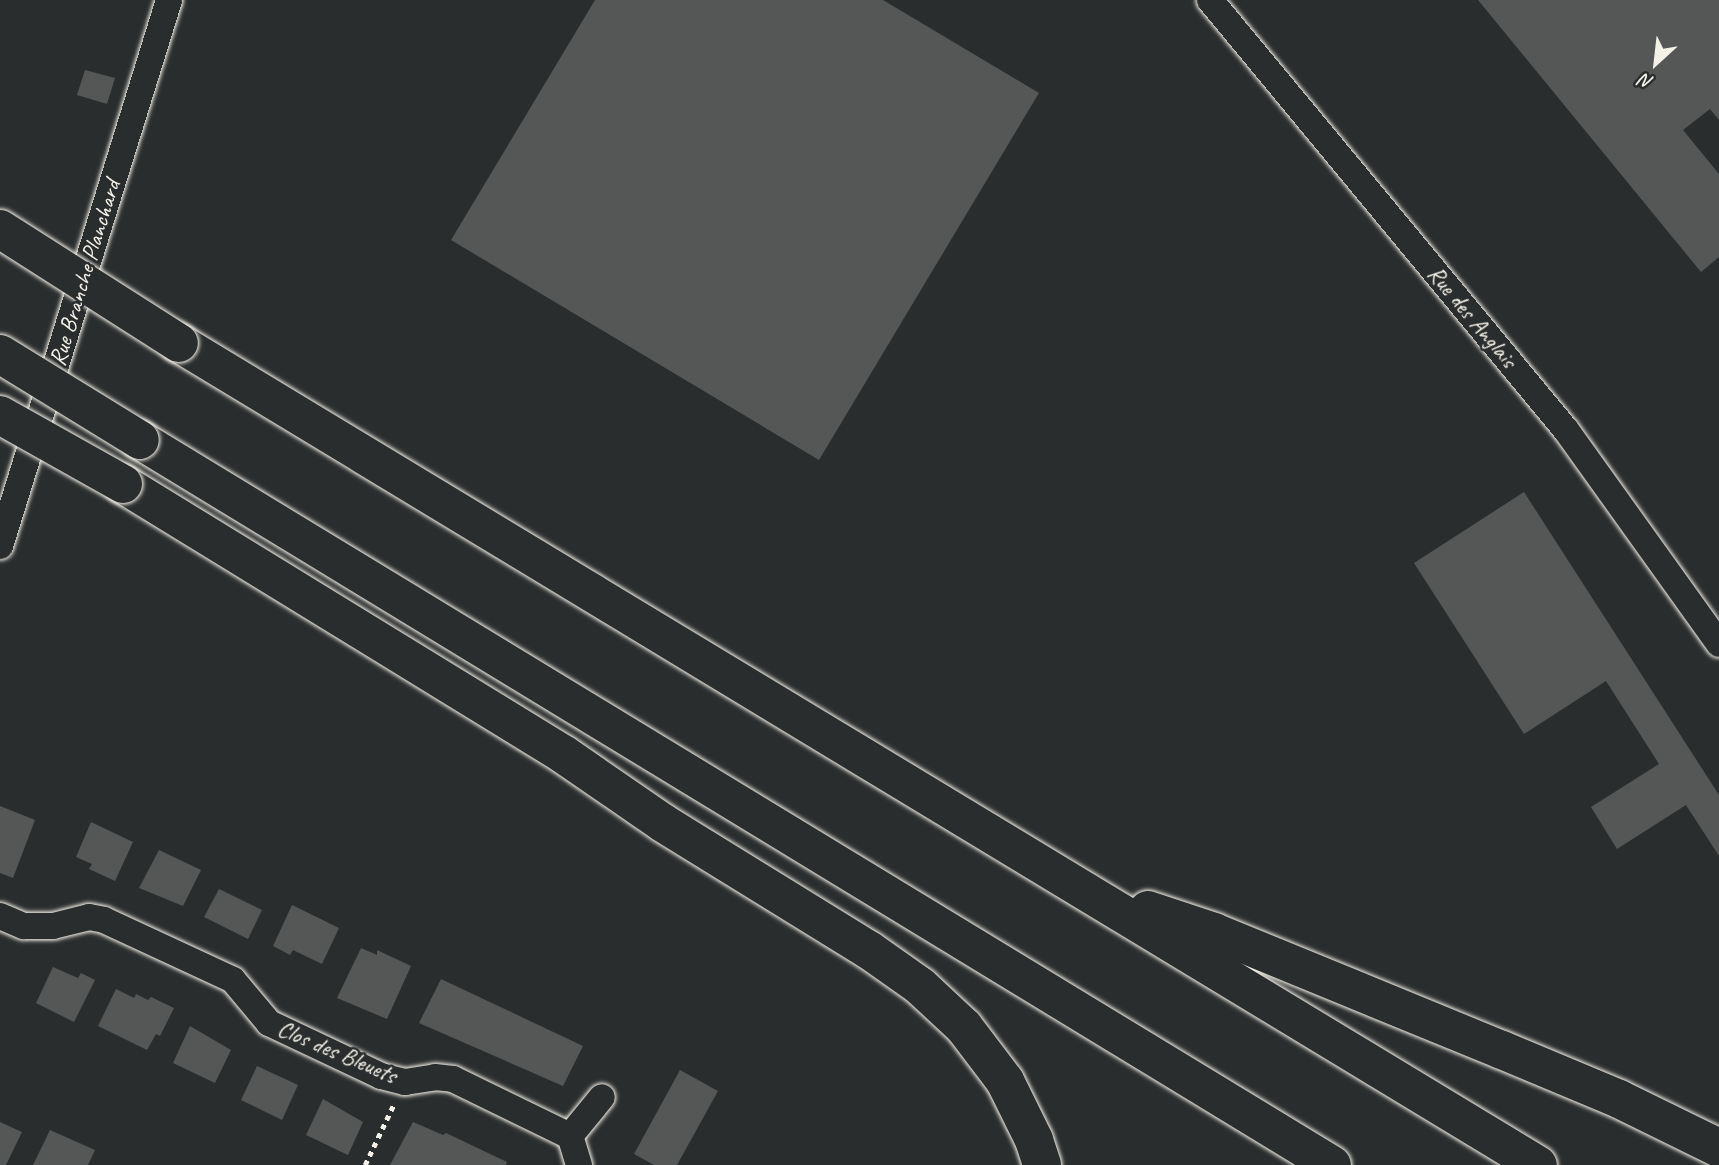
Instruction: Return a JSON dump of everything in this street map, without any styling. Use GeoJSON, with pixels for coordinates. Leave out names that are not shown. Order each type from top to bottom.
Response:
{"type":"FeatureCollection","features":[{"type":"Feature","properties":{"kind":"highway"},"geometry":{"type":"LineString","coordinates":[[0,229],[179,343],[1538,1165]]}},
{"type":"Feature","properties":{"kind":"highway"},"geometry":{"type":"LineString","coordinates":[[0,354],[1332,1165]]}},
{"type":"Feature","properties":{"kind":"highway"},"geometry":{"type":"LineString","coordinates":[[0,415],[123,484],[563,754],[663,824],[869,950],[920,986],[964,1027],[1005,1081],[1034,1140],[1042,1165]]}},
{"type":"Feature","properties":{"kind":"highway"},"geometry":{"type":"LineString","coordinates":[[563,754],[807,847]]}},
{"type":"Feature","properties":{"kind":"highway"},"geometry":{"type":"LineString","coordinates":[[1080,887],[1227,938],[1619,1099],[1715,1144]]}},
{"type":"Feature","properties":{"kind":"street","name":"Rue Branche Planchard"},"geometry":{"type":"LineString","coordinates":[[0,546],[169,0]]}},
{"type":"Feature","properties":{"kind":"street","name":"Rue des Anglais"},"geometry":{"type":"LineString","coordinates":[[1210,0],[1566,430],[1719,644]]}},
{"type":"Feature","properties":{"kind":"street","name":"Clos des Bleuets"},"geometry":{"type":"LineString","coordinates":[[0,916],[24,926],[53,926],[89,917],[104,920],[233,980],[269,1023],[382,1076],[405,1082],[435,1077],[453,1079],[570,1136]]}},
{"type":"Feature","properties":{"kind":"street"},"geometry":{"type":"LineString","coordinates":[[579,1165],[570,1136],[602,1097]]}},
{"type":"Feature","properties":{"kind":"path"},"geometry":{"type":"LineString","coordinates":[[365,1165],[405,1082]]}},
{"type":"Feature","properties":{"kind":"building"},"geometry":{"type":"Polygon","coordinates":[[[595,0],[883,0],[1039,93],[819,460],[451,240],[595,0]]]}},
{"type":"Feature","properties":{"kind":"building"},"geometry":{"type":"Polygon","coordinates":[[[1478,0],[1719,0],[1719,120],[1710,109],[1683,130],[1719,174],[1719,257],[1701,272],[1478,0]]]}},
{"type":"Feature","properties":{"kind":"building"},"geometry":{"type":"Polygon","coordinates":[[[85,70],[115,78],[107,104],[77,95],[85,70]]]}},
{"type":"Feature","properties":{"kind":"building"},"geometry":{"type":"Polygon","coordinates":[[[1524,492],[1719,795],[1719,856],[1686,805],[1617,849],[1591,807],[1659,764],[1606,681],[1524,734],[1414,563],[1524,492]]]}},
{"type":"Feature","properties":{"kind":"building"},"geometry":{"type":"Polygon","coordinates":[[[0,806],[35,820],[13,878],[0,873],[0,806]]]}},
{"type":"Feature","properties":{"kind":"building"},"geometry":{"type":"Polygon","coordinates":[[[91,822],[133,842],[115,881],[89,869],[92,864],[76,857],[91,822]]]}},
{"type":"Feature","properties":{"kind":"building"},"geometry":{"type":"Polygon","coordinates":[[[159,850],[201,870],[183,906],[139,888],[159,850]]]}},
{"type":"Feature","properties":{"kind":"building"},"geometry":{"type":"Polygon","coordinates":[[[219,889],[262,910],[248,939],[204,917],[219,889]]]}},
{"type":"Feature","properties":{"kind":"building"},"geometry":{"type":"Polygon","coordinates":[[[292,905],[339,928],[322,964],[293,950],[290,955],[273,946],[292,905]]]}},
{"type":"Feature","properties":{"kind":"building"},"geometry":{"type":"Polygon","coordinates":[[[361,948],[377,955],[377,950],[411,966],[387,1019],[337,998],[361,948]]]}},
{"type":"Feature","properties":{"kind":"building"},"geometry":{"type":"Polygon","coordinates":[[[53,967],[78,978],[81,973],[95,980],[74,1022],[36,1003],[53,967]]]}},
{"type":"Feature","properties":{"kind":"building"},"geometry":{"type":"Polygon","coordinates":[[[441,979],[583,1046],[563,1086],[419,1023],[441,979]]]}},
{"type":"Feature","properties":{"kind":"building"},"geometry":{"type":"Polygon","coordinates":[[[116,989],[134,998],[136,994],[148,1000],[151,997],[174,1008],[160,1036],[156,1034],[147,1050],[98,1026],[116,989]]]}},
{"type":"Feature","properties":{"kind":"building"},"geometry":{"type":"Polygon","coordinates":[[[190,1026],[231,1050],[215,1083],[173,1063],[190,1026]]]}},
{"type":"Feature","properties":{"kind":"building"},"geometry":{"type":"Polygon","coordinates":[[[257,1066],[298,1085],[282,1120],[241,1100],[257,1066]]]}},
{"type":"Feature","properties":{"kind":"building"},"geometry":{"type":"Polygon","coordinates":[[[680,1070],[718,1091],[677,1165],[654,1165],[634,1154],[680,1070]]]}},
{"type":"Feature","properties":{"kind":"building"},"geometry":{"type":"Polygon","coordinates":[[[323,1099],[363,1122],[348,1155],[306,1135],[323,1099]]]}},
{"type":"Feature","properties":{"kind":"building"},"geometry":{"type":"Polygon","coordinates":[[[0,1122],[22,1132],[6,1165],[0,1165],[0,1122]]]}},
{"type":"Feature","properties":{"kind":"building"},"geometry":{"type":"Polygon","coordinates":[[[413,1122],[443,1135],[446,1133],[507,1162],[506,1165],[390,1165],[413,1122]]]}},
{"type":"Feature","properties":{"kind":"building"},"geometry":{"type":"Polygon","coordinates":[[[50,1130],[95,1150],[88,1165],[33,1165],[50,1130]]]}}]}
